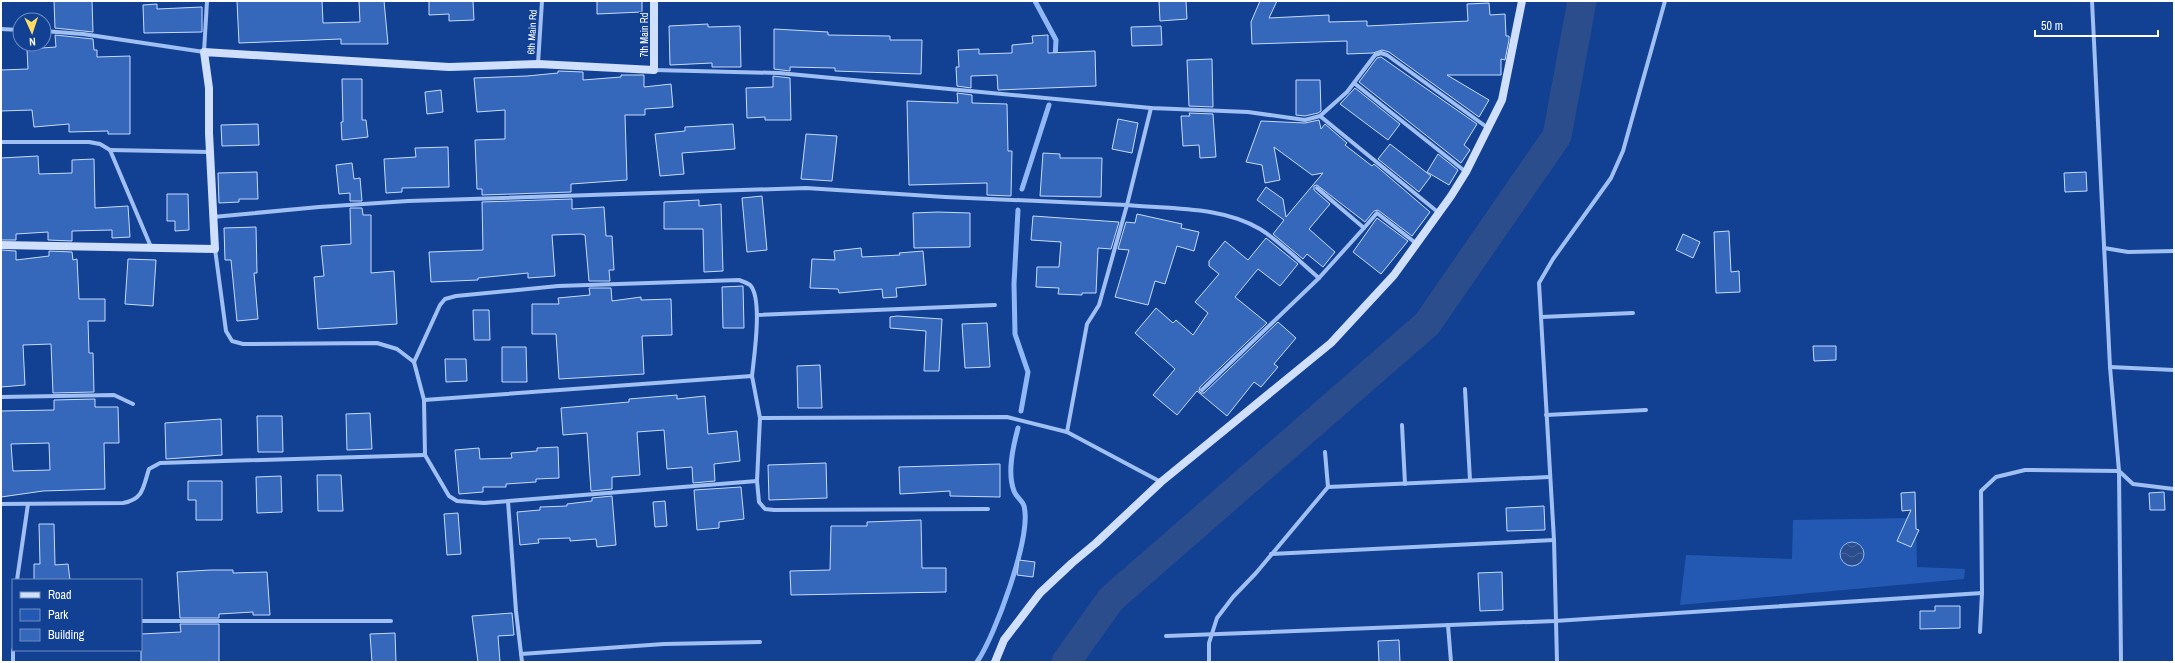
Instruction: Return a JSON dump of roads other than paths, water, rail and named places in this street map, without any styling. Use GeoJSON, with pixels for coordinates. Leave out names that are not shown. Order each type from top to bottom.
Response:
{"type":"FeatureCollection","features":[{"type":"Feature","properties":{"kind":"street"},"geometry":{"type":"LineString","coordinates":[[207,1],[204,52],[209,88],[210,152],[215,249],[226,331],[232,341],[243,344],[377,343],[397,348],[414,362],[424,400],[425,455],[449,496],[457,501],[470,503],[508,501],[757,481]]}},
{"type":"Feature","properties":{"kind":"street","name":"6th Main Rd"},"geometry":{"type":"LineString","coordinates":[[538,64],[542,1]]}},
{"type":"Feature","properties":{"kind":"street","name":"7th Main Rd"},"geometry":{"type":"LineString","coordinates":[[654,1],[654,70]]}},
{"type":"Feature","properties":{"kind":"street"},"geometry":{"type":"LineString","coordinates":[[995,662],[1004,640],[1040,592],[1162,482],[1330,343],[1394,275],[1439,214],[1466,172],[1502,100],[1522,1]]}},
{"type":"Feature","properties":{"kind":"street"},"geometry":{"type":"LineString","coordinates":[[1558,662],[1555,621],[1554,540],[1549,476],[1539,283],[1553,259],[1611,178],[1623,151],[1665,1]]}},
{"type":"Feature","properties":{"kind":"street"},"geometry":{"type":"LineString","coordinates":[[2092,1],[2110,366],[2119,471],[2121,662]]}},
{"type":"Feature","properties":{"kind":"street"},"geometry":{"type":"LineString","coordinates":[[1,29],[12,30]]}},
{"type":"Feature","properties":{"kind":"street"},"geometry":{"type":"LineString","coordinates":[[52,32],[83,34],[204,52],[449,67],[538,64],[654,70],[779,73],[1151,108],[1248,112],[1305,120],[1320,116],[1347,92],[1375,55],[1384,54],[1488,128]]}},
{"type":"Feature","properties":{"kind":"street"},"geometry":{"type":"LineString","coordinates":[[1354,83],[1466,172]]}},
{"type":"Feature","properties":{"kind":"street"},"geometry":{"type":"LineString","coordinates":[[1067,432],[1087,324],[1099,306],[1127,205],[1151,108]]}},
{"type":"Feature","properties":{"kind":"street"},"geometry":{"type":"LineString","coordinates":[[1320,116],[1439,214]]}},
{"type":"Feature","properties":{"kind":"street"},"geometry":{"type":"LineString","coordinates":[[1,142],[89,142],[100,144],[110,150],[210,152]]}},
{"type":"Feature","properties":{"kind":"street"},"geometry":{"type":"LineString","coordinates":[[110,150],[151,248]]}},
{"type":"Feature","properties":{"kind":"street"},"geometry":{"type":"LineString","coordinates":[[213,217],[319,206],[408,201],[806,188],[945,197],[1127,205],[1214,213],[1245,221],[1269,236],[1319,278]]}},
{"type":"Feature","properties":{"kind":"street"},"geometry":{"type":"LineString","coordinates":[[1317,188],[1364,228]]}},
{"type":"Feature","properties":{"kind":"street"},"geometry":{"type":"LineString","coordinates":[[1202,390],[1319,278],[1377,213],[1417,245]]}},
{"type":"Feature","properties":{"kind":"street"},"geometry":{"type":"LineString","coordinates":[[1,245],[215,249]]}},
{"type":"Feature","properties":{"kind":"street"},"geometry":{"type":"LineString","coordinates":[[2104,248],[2128,252],[2174,251]]}},
{"type":"Feature","properties":{"kind":"street"},"geometry":{"type":"LineString","coordinates":[[414,362],[440,305],[445,299],[456,296],[558,286],[739,280],[750,285],[754,292],[757,315],[752,376],[760,418],[757,481],[759,502],[765,509],[988,509]]}},
{"type":"Feature","properties":{"kind":"street"},"geometry":{"type":"LineString","coordinates":[[757,315],[995,305]]}},
{"type":"Feature","properties":{"kind":"street"},"geometry":{"type":"LineString","coordinates":[[1541,317],[1633,313]]}},
{"type":"Feature","properties":{"kind":"street"},"geometry":{"type":"LineString","coordinates":[[2110,366],[2174,370]]}},
{"type":"Feature","properties":{"kind":"street"},"geometry":{"type":"LineString","coordinates":[[424,400],[752,376]]}},
{"type":"Feature","properties":{"kind":"street"},"geometry":{"type":"LineString","coordinates":[[1465,390],[1470,480]]}},
{"type":"Feature","properties":{"kind":"street"},"geometry":{"type":"LineString","coordinates":[[1,397],[114,395],[133,404]]}},
{"type":"Feature","properties":{"kind":"street"},"geometry":{"type":"LineString","coordinates":[[1546,415],[1646,410]]}},
{"type":"Feature","properties":{"kind":"street"},"geometry":{"type":"LineString","coordinates":[[760,418],[1007,417],[1025,420],[1067,432],[1162,482]]}},
{"type":"Feature","properties":{"kind":"street"},"geometry":{"type":"LineString","coordinates":[[1402,424],[1405,484]]}},
{"type":"Feature","properties":{"kind":"street"},"geometry":{"type":"LineString","coordinates":[[1210,662],[1210,634],[1217,618],[1233,597],[1328,487],[1326,452]]}},
{"type":"Feature","properties":{"kind":"street"},"geometry":{"type":"LineString","coordinates":[[1,504],[115,503],[132,501],[138,498],[142,492],[149,469],[160,463],[425,455]]}},
{"type":"Feature","properties":{"kind":"street"},"geometry":{"type":"LineString","coordinates":[[1980,632],[1982,593],[1980,491],[1996,477],[2025,470],[2119,471],[2133,484],[2174,489]]}},
{"type":"Feature","properties":{"kind":"street"},"geometry":{"type":"LineString","coordinates":[[1328,487],[1549,476]]}},
{"type":"Feature","properties":{"kind":"street"},"geometry":{"type":"LineString","coordinates":[[508,501],[516,610],[522,662]]}},
{"type":"Feature","properties":{"kind":"street"},"geometry":{"type":"LineString","coordinates":[[17,579],[28,504]]}},
{"type":"Feature","properties":{"kind":"street"},"geometry":{"type":"LineString","coordinates":[[1271,554],[1554,540]]}},
{"type":"Feature","properties":{"kind":"street"},"geometry":{"type":"LineString","coordinates":[[1166,636],[1555,621],[1982,593]]}},
{"type":"Feature","properties":{"kind":"street"},"geometry":{"type":"LineString","coordinates":[[142,620],[391,621]]}},
{"type":"Feature","properties":{"kind":"street"},"geometry":{"type":"LineString","coordinates":[[1448,625],[1451,662]]}},
{"type":"Feature","properties":{"kind":"street"},"geometry":{"type":"LineString","coordinates":[[521,654],[664,644],[760,642]]}},
{"type":"Feature","properties":{"kind":"street"},"geometry":{"type":"LineString","coordinates":[[13,662],[14,651]]}},
{"type":"Feature","properties":{"kind":"water"},"geometry":{"type":"Polygon","coordinates":[[[1847,542],[1857,542],[1864,549],[1864,559],[1857,566],[1847,566],[1840,559],[1840,549],[1847,542]]]}},
{"type":"Feature","properties":{"kind":"waterway"},"geometry":{"type":"LineString","coordinates":[[1035,1],[1056,40],[1055,59]]}},
{"type":"Feature","properties":{"kind":"waterway"},"geometry":{"type":"LineString","coordinates":[[1066,662],[1111,599],[1427,324],[1557,136],[1582,1]]}},
{"type":"Feature","properties":{"kind":"waterway"},"geometry":{"type":"LineString","coordinates":[[1022,189],[1049,105]]}},
{"type":"Feature","properties":{"kind":"waterway"},"geometry":{"type":"LineString","coordinates":[[1018,210],[1014,284],[1015,334],[1028,372],[1021,411]]}},
{"type":"Feature","properties":{"kind":"waterway"},"geometry":{"type":"LineString","coordinates":[[977,662],[985,649],[1002,609],[1023,539],[1025,520],[1024,506],[1014,491],[1011,476],[1013,452],[1018,428]]}}]}
